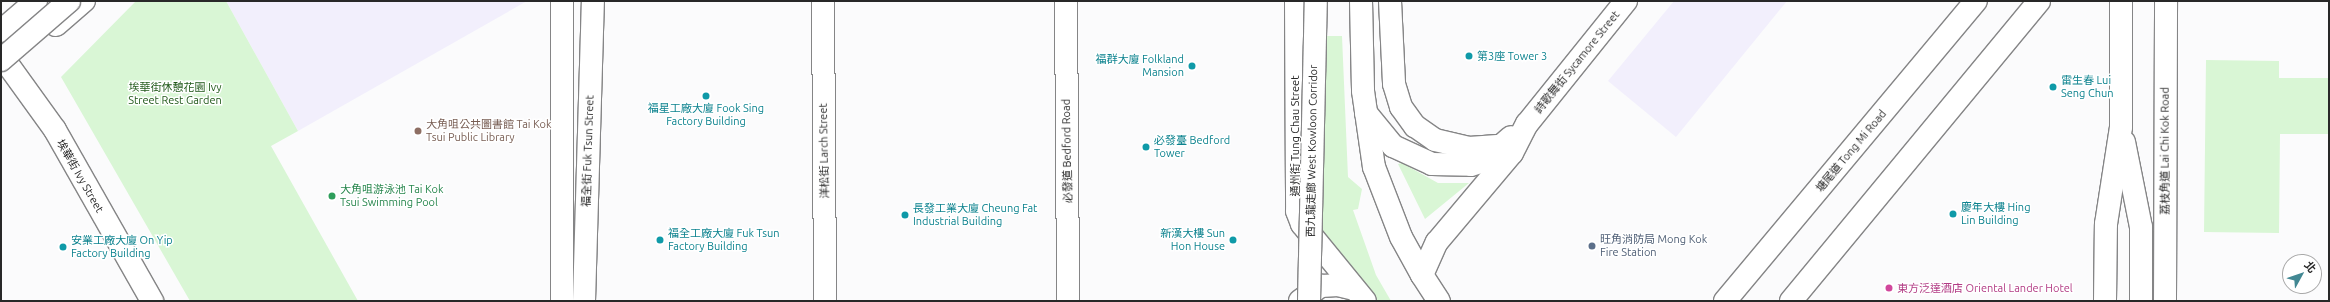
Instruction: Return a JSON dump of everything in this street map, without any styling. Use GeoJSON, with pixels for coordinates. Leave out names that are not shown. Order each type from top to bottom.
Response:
{"type":"FeatureCollection","features":[{"type":"Feature","properties":{"kind":"main road"},"geometry":{"type":"LineString","coordinates":[[1,31],[36,1]]}},
{"type":"Feature","properties":{"kind":"main road"},"geometry":{"type":"LineString","coordinates":[[3,64],[69,1]]}},
{"type":"Feature","properties":{"kind":"main road"},"geometry":{"type":"LineString","coordinates":[[3,64],[84,1]]}},
{"type":"Feature","properties":{"kind":"main road","name":"福全街 Fuk Tsun Street"},"geometry":{"type":"LineString","coordinates":[[562,1],[562,301]]}},
{"type":"Feature","properties":{"kind":"main road","name":"福全街 Fuk Tsun Street"},"geometry":{"type":"LineString","coordinates":[[584,301],[593,1]]}},
{"type":"Feature","properties":{"kind":"main road","name":"洋松街 Larch Street"},"geometry":{"type":"LineString","coordinates":[[823,1],[825,301]]}},
{"type":"Feature","properties":{"kind":"main road","name":"必發道 Bedford Road"},"geometry":{"type":"LineString","coordinates":[[1066,1],[1068,301]]}},
{"type":"Feature","properties":{"kind":"main road","name":"通州街 Tung Chau Street"},"geometry":{"type":"LineString","coordinates":[[1296,1],[1297,211],[1302,224],[1359,295]]}},
{"type":"Feature","properties":{"kind":"main road","name":"西九龍走廊 West Kowloon Corridor"},"geometry":{"type":"LineString","coordinates":[[1309,301],[1316,1]]}},
{"type":"Feature","properties":{"kind":"main road"},"geometry":{"type":"LineString","coordinates":[[1361,1],[1363,91],[1374,166],[1386,203],[1422,275],[1439,301]]}},
{"type":"Feature","properties":{"kind":"main road"},"geometry":{"type":"LineString","coordinates":[[1390,1],[1392,67],[1401,107],[1415,126],[1435,140],[1458,146],[1501,146]]}},
{"type":"Feature","properties":{"kind":"main road","name":"詩歌舞街 Sycamore Street"},"geometry":{"type":"LineString","coordinates":[[1365,112],[1393,146],[1432,164],[1471,165],[1490,159],[1501,146],[1527,124],[1626,1]]}},
{"type":"Feature","properties":{"kind":"main road","name":"塘尾道 Tong Mi Road"},"geometry":{"type":"LineString","coordinates":[[1725,301],[1976,1]]}},
{"type":"Feature","properties":{"kind":"main road"},"geometry":{"type":"LineString","coordinates":[[1791,301],[2039,1]]}},
{"type":"Feature","properties":{"kind":"main road"},"geometry":{"type":"LineString","coordinates":[[2105,301],[2106,224],[2122,127],[2121,1]]}},
{"type":"Feature","properties":{"kind":"main road","name":"荔枝角道 Lai Chi Kok Road"},"geometry":{"type":"LineString","coordinates":[[2165,301],[2166,1]]}},
{"type":"Feature","properties":{"kind":"main road","name":"埃華街 Ivy Street"},"geometry":{"type":"LineString","coordinates":[[3,64],[55,130],[152,301]]}},
{"type":"Feature","properties":{"kind":"main road","name":"詩歌舞街 Sycamore Street"},"geometry":{"type":"LineString","coordinates":[[1422,275],[1437,242],[1512,153],[1527,124]]}},
{"type":"Feature","properties":{"kind":"main road"},"geometry":{"type":"LineString","coordinates":[[2122,127],[2141,227],[2141,301]]}},
{"type":"Feature","properties":{"kind":"main road","name":"通州街 Tung Chau Street"},"geometry":{"type":"LineString","coordinates":[[1300,301],[1321,286],[1338,285],[1359,295]]}},
{"type":"Feature","properties":{"kind":"shaded area"},"geometry":{"type":"Polygon","coordinates":[[[226,1],[527,1],[298,131],[226,1]]]}},
{"type":"Feature","properties":{"kind":"shaded area"},"geometry":{"type":"Polygon","coordinates":[[[1674,1],[1787,1],[1676,137],[1608,81],[1674,1]]]}},
{"type":"Feature","properties":{"kind":"green space","name":"埃華街休憩花園 Ivy Street Rest Garden"},"geometry":{"type":"Polygon","coordinates":[[[136,1],[226,1],[298,131],[271,146],[358,301],[190,301],[61,77],[136,1]]]}},
{"type":"Feature","properties":{"kind":"green space"},"geometry":{"type":"Polygon","coordinates":[[[1312,36],[1342,36],[1348,177],[1362,189],[1358,209],[1353,210],[1376,275],[1391,301],[1377,301],[1310,220],[1312,36]]]}},
{"type":"Feature","properties":{"kind":"green space"},"geometry":{"type":"Polygon","coordinates":[[[2206,60],[2279,61],[2279,78],[2329,78],[2329,134],[2280,134],[2279,233],[2204,232],[2206,60]]]}},
{"type":"Feature","properties":{"kind":"green space"},"geometry":{"type":"Polygon","coordinates":[[[1402,163],[1438,183],[1469,183],[1425,219],[1398,164],[1402,163]]]}},
{"type":"Feature","properties":{"kind":"place","name":"第3座 Tower 3"},"geometry":{"type":"Point","coordinates":[1469,56]}},
{"type":"Feature","properties":{"kind":"place","name":"福群大廈 Folkland Mansion"},"geometry":{"type":"Point","coordinates":[1192,66]}},
{"type":"Feature","properties":{"kind":"place","name":"雷生春 Lui Seng Chun"},"geometry":{"type":"Point","coordinates":[2053,87]}},
{"type":"Feature","properties":{"kind":"place","name":"福星工廠大廈 Fook Sing Factory Building"},"geometry":{"type":"Point","coordinates":[706,96]}},
{"type":"Feature","properties":{"kind":"place","name":"大角咀公共圖書館 Tai Kok Tsui Public Library"},"geometry":{"type":"Point","coordinates":[418,131]}},
{"type":"Feature","properties":{"kind":"place","name":"必發臺 Bedford Tower"},"geometry":{"type":"Point","coordinates":[1146,147]}},
{"type":"Feature","properties":{"kind":"place","name":"大角咀游泳池 Tai Kok Tsui Swimming Pool"},"geometry":{"type":"Point","coordinates":[332,196]}},
{"type":"Feature","properties":{"kind":"place","name":"慶年大樓 Hing Lin Building"},"geometry":{"type":"Point","coordinates":[1953,214]}},
{"type":"Feature","properties":{"kind":"place","name":"長發工業大廈 Cheung Fat Industrial Building"},"geometry":{"type":"Point","coordinates":[905,215]}},
{"type":"Feature","properties":{"kind":"place","name":"福全工廠大廈 Fuk Tsun Factory Building"},"geometry":{"type":"Point","coordinates":[660,240]}},
{"type":"Feature","properties":{"kind":"place","name":"新漢大樓 Sun Hon House"},"geometry":{"type":"Point","coordinates":[1233,240]}},
{"type":"Feature","properties":{"kind":"place","name":"旺角消防局 Mong Kok Fire Station"},"geometry":{"type":"Point","coordinates":[1592,246]}},
{"type":"Feature","properties":{"kind":"place","name":"安業工廠大廈 On Yip Factory Building"},"geometry":{"type":"Point","coordinates":[63,247]}},
{"type":"Feature","properties":{"kind":"place","name":"東方泛達酒店 Oriental Lander Hotel"},"geometry":{"type":"Point","coordinates":[1889,288]}}]}
